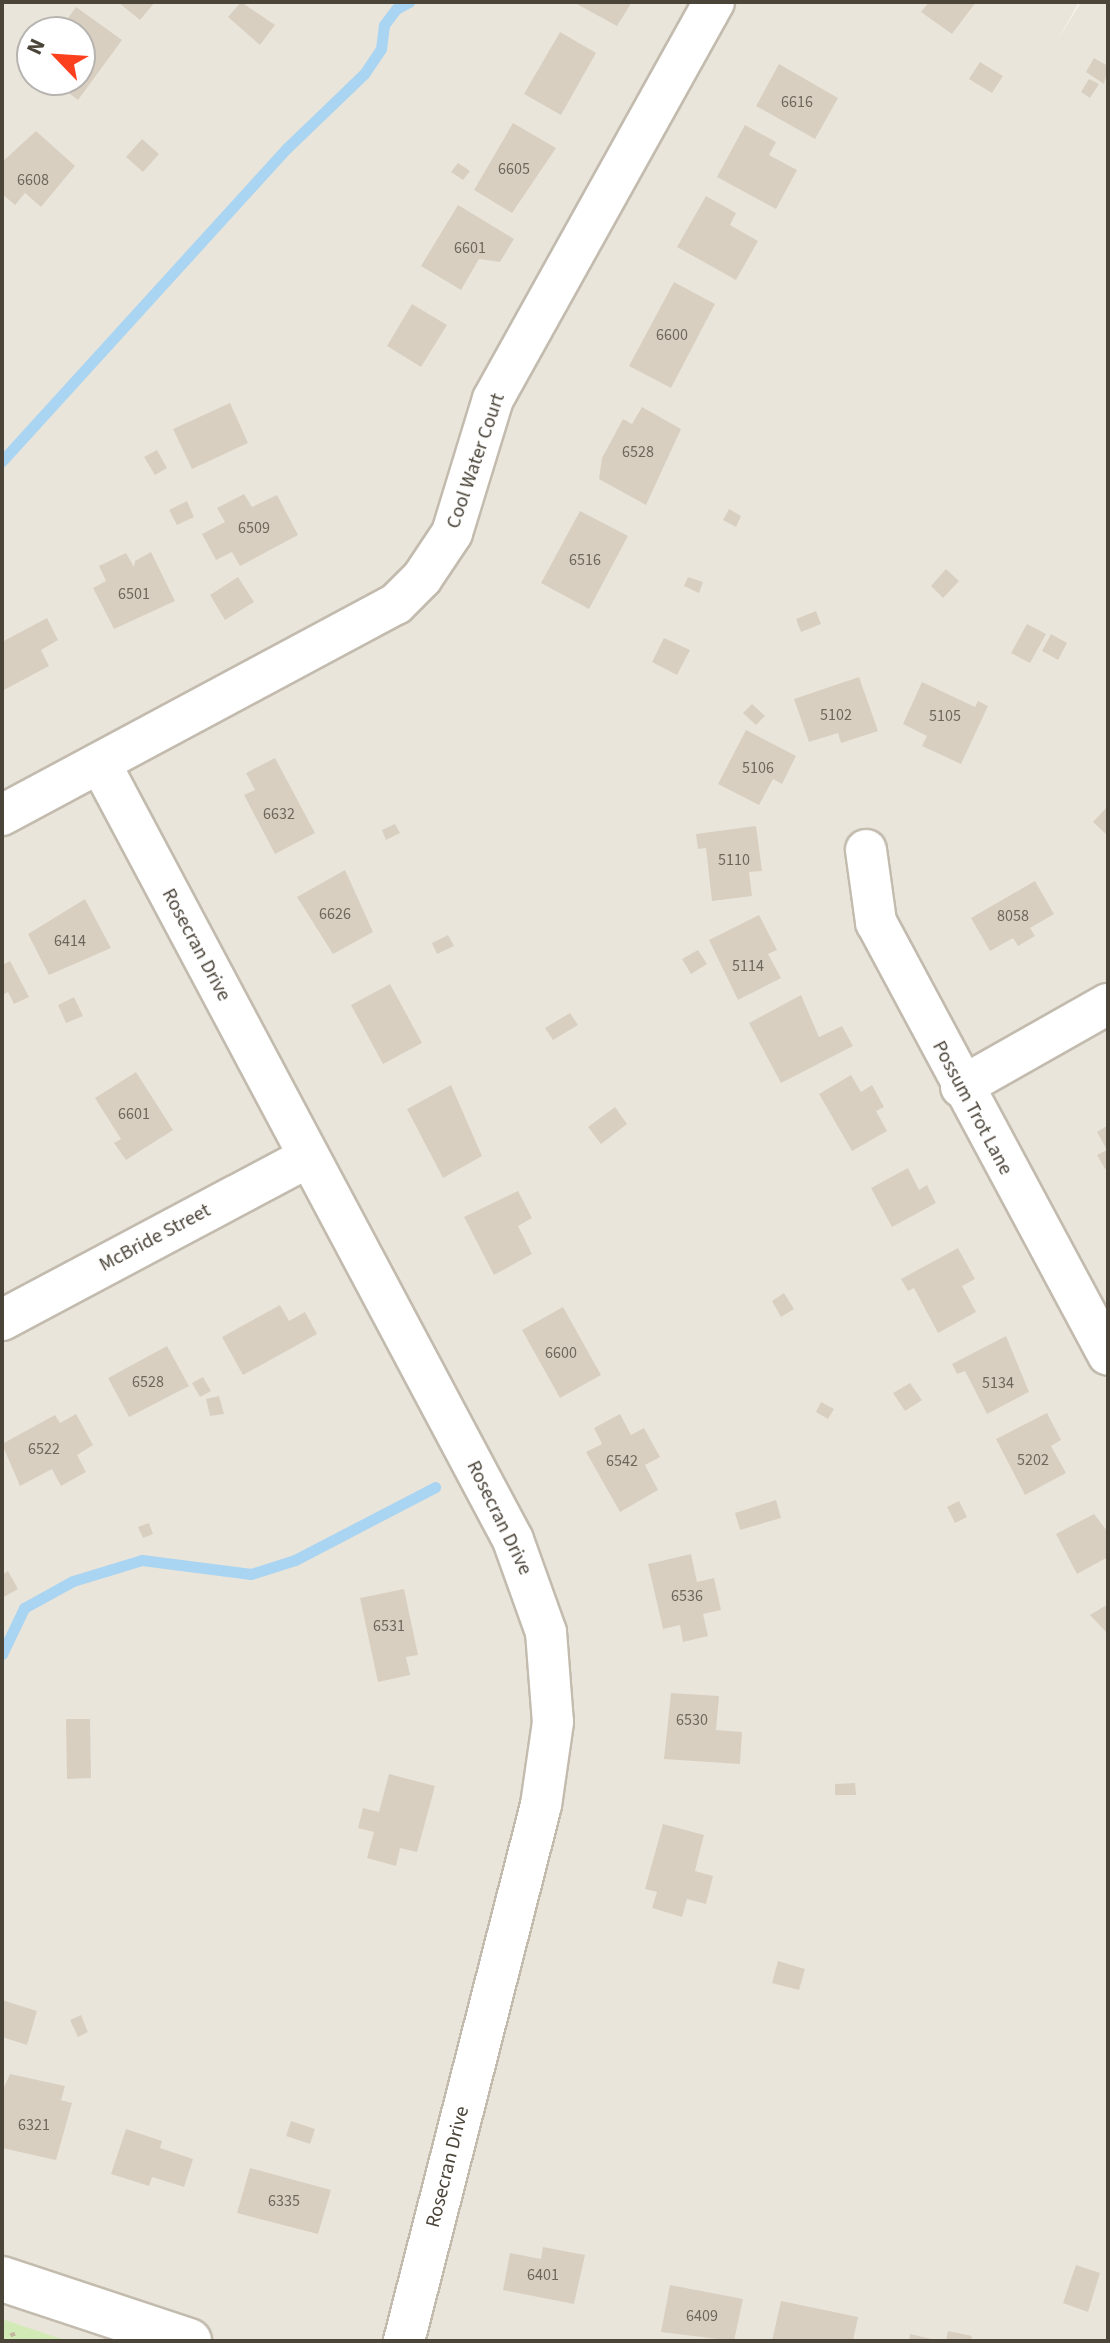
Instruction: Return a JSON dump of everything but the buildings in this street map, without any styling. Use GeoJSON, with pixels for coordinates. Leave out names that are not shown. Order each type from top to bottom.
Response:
{"type":"FeatureCollection","features":[{"type":"Feature","properties":{"kind":"street","name":"Cool Water Court"},"geometry":{"type":"LineString","coordinates":[[2,815],[101,765],[396,604],[422,578],[452,533],[493,399],[714,2]]}},
{"type":"Feature","properties":{"kind":"street","name":"Rosecran Drive"},"geometry":{"type":"LineString","coordinates":[[101,765],[513,1540],[546,1632],[553,1722],[541,1805],[404,2341]]}},
{"type":"Feature","properties":{"kind":"street","name":"Possum Trot Lane"},"geometry":{"type":"LineString","coordinates":[[866,850],[876,922],[961,1087],[1108,1355]]}},
{"type":"Feature","properties":{"kind":"street"},"geometry":{"type":"LineString","coordinates":[[961,1087],[1108,1004]]}},
{"type":"Feature","properties":{"kind":"street","name":"McBride Street"},"geometry":{"type":"LineString","coordinates":[[2,1320],[308,1157]]}},
{"type":"Feature","properties":{"kind":"street"},"geometry":{"type":"LineString","coordinates":[[2,2279],[189,2341]]}},
{"type":"Feature","properties":{"kind":"path"},"geometry":{"type":"LineString","coordinates":[[12,2332],[15,2341]]}},
{"type":"Feature","properties":{"kind":"shaded area"},"geometry":{"type":"Polygon","coordinates":[[[2,2],[1079,2],[1057,41],[1081,2],[1108,2],[1108,2341],[2,2341],[2,2]]]}},
{"type":"Feature","properties":{"kind":"green space"},"geometry":{"type":"Polygon","coordinates":[[[2,2319],[68,2341],[2,2341],[2,2319]]]}},
{"type":"Feature","properties":{"kind":"waterway"},"geometry":{"type":"LineString","coordinates":[[2,461],[287,148],[364,74],[381,49],[384,25],[396,9],[409,2]]}},
{"type":"Feature","properties":{"kind":"waterway"},"geometry":{"type":"LineString","coordinates":[[2,1654],[24,1608],[73,1581],[142,1560],[251,1574],[295,1560],[435,1487]]}}]}
